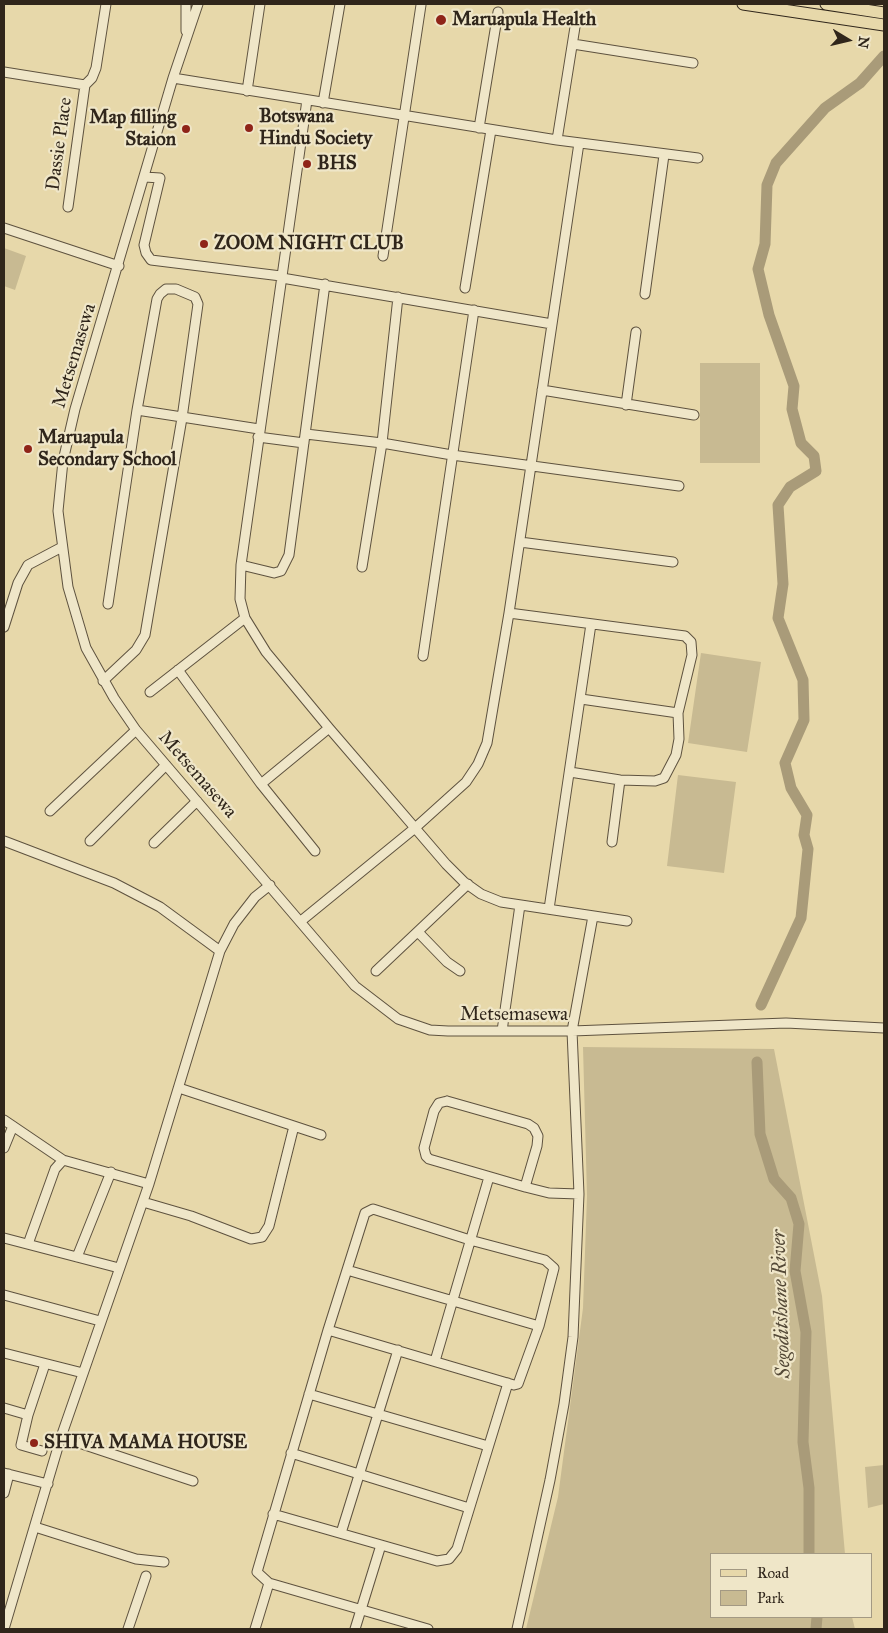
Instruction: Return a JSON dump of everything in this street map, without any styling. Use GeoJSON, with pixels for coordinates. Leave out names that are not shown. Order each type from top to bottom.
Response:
{"type":"FeatureCollection","features":[{"type":"Feature","properties":{"kind":"main road"},"geometry":{"type":"LineString","coordinates":[[742,4],[884,25]]}},
{"type":"Feature","properties":{"kind":"main road"},"geometry":{"type":"LineString","coordinates":[[826,4],[884,13]]}},
{"type":"Feature","properties":{"kind":"street"},"geometry":{"type":"LineString","coordinates":[[4,72],[85,85],[92,78],[96,68],[106,4]]}},
{"type":"Feature","properties":{"kind":"street","name":"Metsemasewa"},"geometry":{"type":"LineString","coordinates":[[186,4],[186,34]]}},
{"type":"Feature","properties":{"kind":"street","name":"Metsemasewa"},"geometry":{"type":"LineString","coordinates":[[198,4],[186,34],[119,266],[75,409],[63,461],[58,511],[68,587],[86,648],[103,681],[136,730],[355,986],[382,1009],[398,1019],[430,1030],[572,1031],[786,1023],[884,1028]]}},
{"type":"Feature","properties":{"kind":"street"},"geometry":{"type":"LineString","coordinates":[[247,91],[260,4]]}},
{"type":"Feature","properties":{"kind":"street"},"geometry":{"type":"LineString","coordinates":[[322,103],[340,4]]}},
{"type":"Feature","properties":{"kind":"street"},"geometry":{"type":"LineString","coordinates":[[382,256],[421,4]]}},
{"type":"Feature","properties":{"kind":"street"},"geometry":{"type":"LineString","coordinates":[[479,128],[498,12]]}},
{"type":"Feature","properties":{"kind":"street"},"geometry":{"type":"LineString","coordinates":[[557,140],[575,27]]}},
{"type":"Feature","properties":{"kind":"street"},"geometry":{"type":"LineString","coordinates":[[573,44],[693,63]]}},
{"type":"Feature","properties":{"kind":"street"},"geometry":{"type":"LineString","coordinates":[[173,78],[491,130],[664,155],[698,158]]}},
{"type":"Feature","properties":{"kind":"street","name":"Dassie Place"},"geometry":{"type":"LineString","coordinates":[[68,207],[85,85]]}},
{"type":"Feature","properties":{"kind":"street"},"geometry":{"type":"LineString","coordinates":[[308,100],[258,433],[241,565],[240,599],[245,618],[266,652],[329,728],[446,864],[468,884],[481,894],[501,902],[628,921]]}},
{"type":"Feature","properties":{"kind":"street"},"geometry":{"type":"LineString","coordinates":[[465,288],[491,130]]}},
{"type":"Feature","properties":{"kind":"street"},"geometry":{"type":"LineString","coordinates":[[301,921],[415,828],[466,782],[478,764],[487,743],[510,613],[579,143]]}},
{"type":"Feature","properties":{"kind":"street"},"geometry":{"type":"LineString","coordinates":[[645,294],[664,155]]}},
{"type":"Feature","properties":{"kind":"street"},"geometry":{"type":"LineString","coordinates":[[145,177],[160,178],[144,245],[149,258],[159,263],[282,277],[552,324]]}},
{"type":"Feature","properties":{"kind":"street"},"geometry":{"type":"LineString","coordinates":[[4,228],[119,266]]}},
{"type":"Feature","properties":{"kind":"street"},"geometry":{"type":"LineString","coordinates":[[241,565],[274,573],[281,571],[289,555],[325,284]]}},
{"type":"Feature","properties":{"kind":"street"},"geometry":{"type":"LineString","coordinates":[[103,681],[136,650],[145,635],[182,418],[198,304],[195,297],[176,289],[166,289],[157,299],[137,410],[108,604]]}},
{"type":"Feature","properties":{"kind":"street"},"geometry":{"type":"LineString","coordinates":[[362,567],[382,443],[398,297]]}},
{"type":"Feature","properties":{"kind":"street"},"geometry":{"type":"LineString","coordinates":[[423,656],[474,310]]}},
{"type":"Feature","properties":{"kind":"street"},"geometry":{"type":"LineString","coordinates":[[626,405],[636,332]]}},
{"type":"Feature","properties":{"kind":"street"},"geometry":{"type":"LineString","coordinates":[[542,390],[694,415]]}},
{"type":"Feature","properties":{"kind":"street"},"geometry":{"type":"LineString","coordinates":[[137,410],[258,433],[305,439],[382,443],[452,455],[679,486]]}},
{"type":"Feature","properties":{"kind":"street"},"geometry":{"type":"LineString","coordinates":[[520,542],[673,562]]}},
{"type":"Feature","properties":{"kind":"street"},"geometry":{"type":"LineString","coordinates":[[4,627],[18,583],[28,566],[62,547]]}},
{"type":"Feature","properties":{"kind":"street"},"geometry":{"type":"LineString","coordinates":[[510,613],[685,636],[689,639],[692,647],[692,656],[678,713],[676,755],[664,778],[655,782],[620,780],[570,772]]}},
{"type":"Feature","properties":{"kind":"street"},"geometry":{"type":"LineString","coordinates":[[150,692],[245,618]]}},
{"type":"Feature","properties":{"kind":"street"},"geometry":{"type":"LineString","coordinates":[[549,909],[591,624]]}},
{"type":"Feature","properties":{"kind":"street"},"geometry":{"type":"LineString","coordinates":[[178,670],[261,784],[315,852]]}},
{"type":"Feature","properties":{"kind":"street"},"geometry":{"type":"LineString","coordinates":[[581,699],[678,713]]}},
{"type":"Feature","properties":{"kind":"street"},"geometry":{"type":"LineString","coordinates":[[261,784],[329,728]]}},
{"type":"Feature","properties":{"kind":"street"},"geometry":{"type":"LineString","coordinates":[[50,811],[136,730]]}},
{"type":"Feature","properties":{"kind":"street"},"geometry":{"type":"LineString","coordinates":[[90,841],[166,765]]}},
{"type":"Feature","properties":{"kind":"street"},"geometry":{"type":"LineString","coordinates":[[612,842],[620,780]]}},
{"type":"Feature","properties":{"kind":"street"},"geometry":{"type":"LineString","coordinates":[[154,843],[197,801]]}},
{"type":"Feature","properties":{"kind":"street"},"geometry":{"type":"LineString","coordinates":[[4,840],[114,884],[160,907],[220,951]]}},
{"type":"Feature","properties":{"kind":"street"},"geometry":{"type":"LineString","coordinates":[[376,972],[468,884]]}},
{"type":"Feature","properties":{"kind":"street"},"geometry":{"type":"LineString","coordinates":[[4,1629],[6,1616],[35,1527],[61,1437],[149,1184],[220,951],[234,924],[255,897],[270,885]]}},
{"type":"Feature","properties":{"kind":"street"},"geometry":{"type":"LineString","coordinates":[[502,1031],[520,905]]}},
{"type":"Feature","properties":{"kind":"street"},"geometry":{"type":"LineString","coordinates":[[517,1629],[564,1404],[573,1329],[579,1194],[572,1031],[593,916]]}},
{"type":"Feature","properties":{"kind":"street"},"geometry":{"type":"LineString","coordinates":[[418,932],[447,962],[460,971]]}},
{"type":"Feature","properties":{"kind":"street"},"geometry":{"type":"LineString","coordinates":[[179,1088],[321,1135]]}},
{"type":"Feature","properties":{"kind":"street"},"geometry":{"type":"LineString","coordinates":[[525,1187],[537,1146],[538,1136],[534,1128],[528,1124],[447,1101],[439,1103],[434,1111],[425,1144],[426,1156],[429,1159],[525,1187],[549,1193],[579,1194]]}},
{"type":"Feature","properties":{"kind":"street"},"geometry":{"type":"LineString","coordinates":[[4,1120],[63,1160],[149,1184]]}},
{"type":"Feature","properties":{"kind":"street"},"geometry":{"type":"LineString","coordinates":[[4,1148],[13,1126]]}},
{"type":"Feature","properties":{"kind":"street"},"geometry":{"type":"LineString","coordinates":[[143,1202],[191,1216],[251,1239],[262,1237],[269,1226],[294,1126]]}},
{"type":"Feature","properties":{"kind":"street"},"geometry":{"type":"LineString","coordinates":[[28,1244],[55,1169],[63,1160]]}},
{"type":"Feature","properties":{"kind":"street"},"geometry":{"type":"LineString","coordinates":[[77,1257],[111,1172]]}},
{"type":"Feature","properties":{"kind":"street"},"geometry":{"type":"LineString","coordinates":[[434,1361],[489,1176]]}},
{"type":"Feature","properties":{"kind":"street"},"geometry":{"type":"LineString","coordinates":[[328,1330],[514,1385],[521,1381],[539,1326],[554,1274],[552,1264],[372,1210],[368,1210],[365,1213],[328,1330],[257,1572],[269,1583],[428,1629]]}},
{"type":"Feature","properties":{"kind":"street"},"geometry":{"type":"LineString","coordinates":[[4,1238],[119,1268]]}},
{"type":"Feature","properties":{"kind":"street"},"geometry":{"type":"LineString","coordinates":[[347,1270],[539,1326]]}},
{"type":"Feature","properties":{"kind":"street"},"geometry":{"type":"LineString","coordinates":[[4,1295],[100,1321]]}},
{"type":"Feature","properties":{"kind":"street"},"geometry":{"type":"LineString","coordinates":[[341,1533],[398,1350]]}},
{"type":"Feature","properties":{"kind":"street"},"geometry":{"type":"LineString","coordinates":[[4,1353],[83,1373]]}},
{"type":"Feature","properties":{"kind":"street"},"geometry":{"type":"LineString","coordinates":[[42,1451],[22,1445],[28,1415],[45,1364]]}},
{"type":"Feature","properties":{"kind":"street"},"geometry":{"type":"LineString","coordinates":[[273,1514],[437,1561],[449,1559],[457,1549],[508,1384]]}},
{"type":"Feature","properties":{"kind":"street"},"geometry":{"type":"LineString","coordinates":[[309,1394],[488,1446]]}},
{"type":"Feature","properties":{"kind":"street"},"geometry":{"type":"LineString","coordinates":[[4,1408],[28,1415]]}},
{"type":"Feature","properties":{"kind":"street"},"geometry":{"type":"LineString","coordinates":[[61,1437],[193,1481]]}},
{"type":"Feature","properties":{"kind":"street"},"geometry":{"type":"LineString","coordinates":[[292,1453],[469,1508]]}},
{"type":"Feature","properties":{"kind":"street"},"geometry":{"type":"LineString","coordinates":[[4,1493],[7,1474],[48,1484]]}},
{"type":"Feature","properties":{"kind":"street"},"geometry":{"type":"LineString","coordinates":[[35,1527],[136,1559],[164,1562]]}},
{"type":"Feature","properties":{"kind":"street"},"geometry":{"type":"LineString","coordinates":[[355,1629],[381,1545]]}},
{"type":"Feature","properties":{"kind":"street"},"geometry":{"type":"LineString","coordinates":[[128,1629],[146,1576]]}},
{"type":"Feature","properties":{"kind":"street"},"geometry":{"type":"LineString","coordinates":[[255,1629],[269,1583]]}},
{"type":"Feature","properties":{"kind":"green space"},"geometry":{"type":"Polygon","coordinates":[[[4,248],[26,256],[15,290],[4,286],[4,248]]]}},
{"type":"Feature","properties":{"kind":"green space"},"geometry":{"type":"Polygon","coordinates":[[[700,363],[760,363],[760,463],[700,463],[700,363]]]}},
{"type":"Feature","properties":{"kind":"green space"},"geometry":{"type":"Polygon","coordinates":[[[701,653],[761,662],[747,752],[688,743],[701,653]]]}},
{"type":"Feature","properties":{"kind":"green space"},"geometry":{"type":"Polygon","coordinates":[[[678,775],[736,782],[724,873],[667,866],[678,775]]]}},
{"type":"Feature","properties":{"kind":"green space"},"geometry":{"type":"Polygon","coordinates":[[[583,1047],[774,1049],[822,1296],[845,1553],[710,1553],[710,1618],[852,1618],[855,1629],[526,1629],[558,1497],[583,1308],[587,1196],[583,1047]]]}},
{"type":"Feature","properties":{"kind":"green space"},"geometry":{"type":"Polygon","coordinates":[[[884,1465],[884,1504],[868,1508],[865,1467],[884,1465]]]}},
{"type":"Feature","properties":{"kind":"waterway","name":"Segoditshane River"},"geometry":{"type":"LineString","coordinates":[[761,1005],[801,918],[808,849],[804,835],[807,815],[791,788],[785,763],[804,720],[803,680],[778,618],[783,584],[778,505],[790,487],[816,471],[814,456],[801,443],[792,409],[794,386],[769,315],[758,269],[765,244],[767,185],[776,163],[825,108],[860,83],[884,56]]}},
{"type":"Feature","properties":{"kind":"waterway","name":"Segoditshane River"},"geometry":{"type":"LineString","coordinates":[[757,1062],[760,1134],[774,1179],[791,1198],[799,1224],[795,1271],[806,1332],[803,1442],[809,1488],[809,1553]]}},
{"type":"Feature","properties":{"kind":"waterway","name":"Segoditshane River"},"geometry":{"type":"LineString","coordinates":[[816,1629],[817,1618]]}},
{"type":"Feature","properties":{"kind":"place","name":"Maruapula Health"},"geometry":{"type":"Point","coordinates":[441,20]}},
{"type":"Feature","properties":{"kind":"place","name":"Botswana Hindu Society"},"geometry":{"type":"Point","coordinates":[249,128]}},
{"type":"Feature","properties":{"kind":"place","name":"Map filling Staion"},"geometry":{"type":"Point","coordinates":[186,129]}},
{"type":"Feature","properties":{"kind":"place","name":"BHS"},"geometry":{"type":"Point","coordinates":[307,164]}},
{"type":"Feature","properties":{"kind":"place","name":"ZOOM NIGHT CLUB"},"geometry":{"type":"Point","coordinates":[204,244]}},
{"type":"Feature","properties":{"kind":"place","name":"Maruapula Secondary School"},"geometry":{"type":"Point","coordinates":[28,449]}},
{"type":"Feature","properties":{"kind":"place","name":"SHIVA MAMA HOUSE"},"geometry":{"type":"Point","coordinates":[34,1443]}}]}
